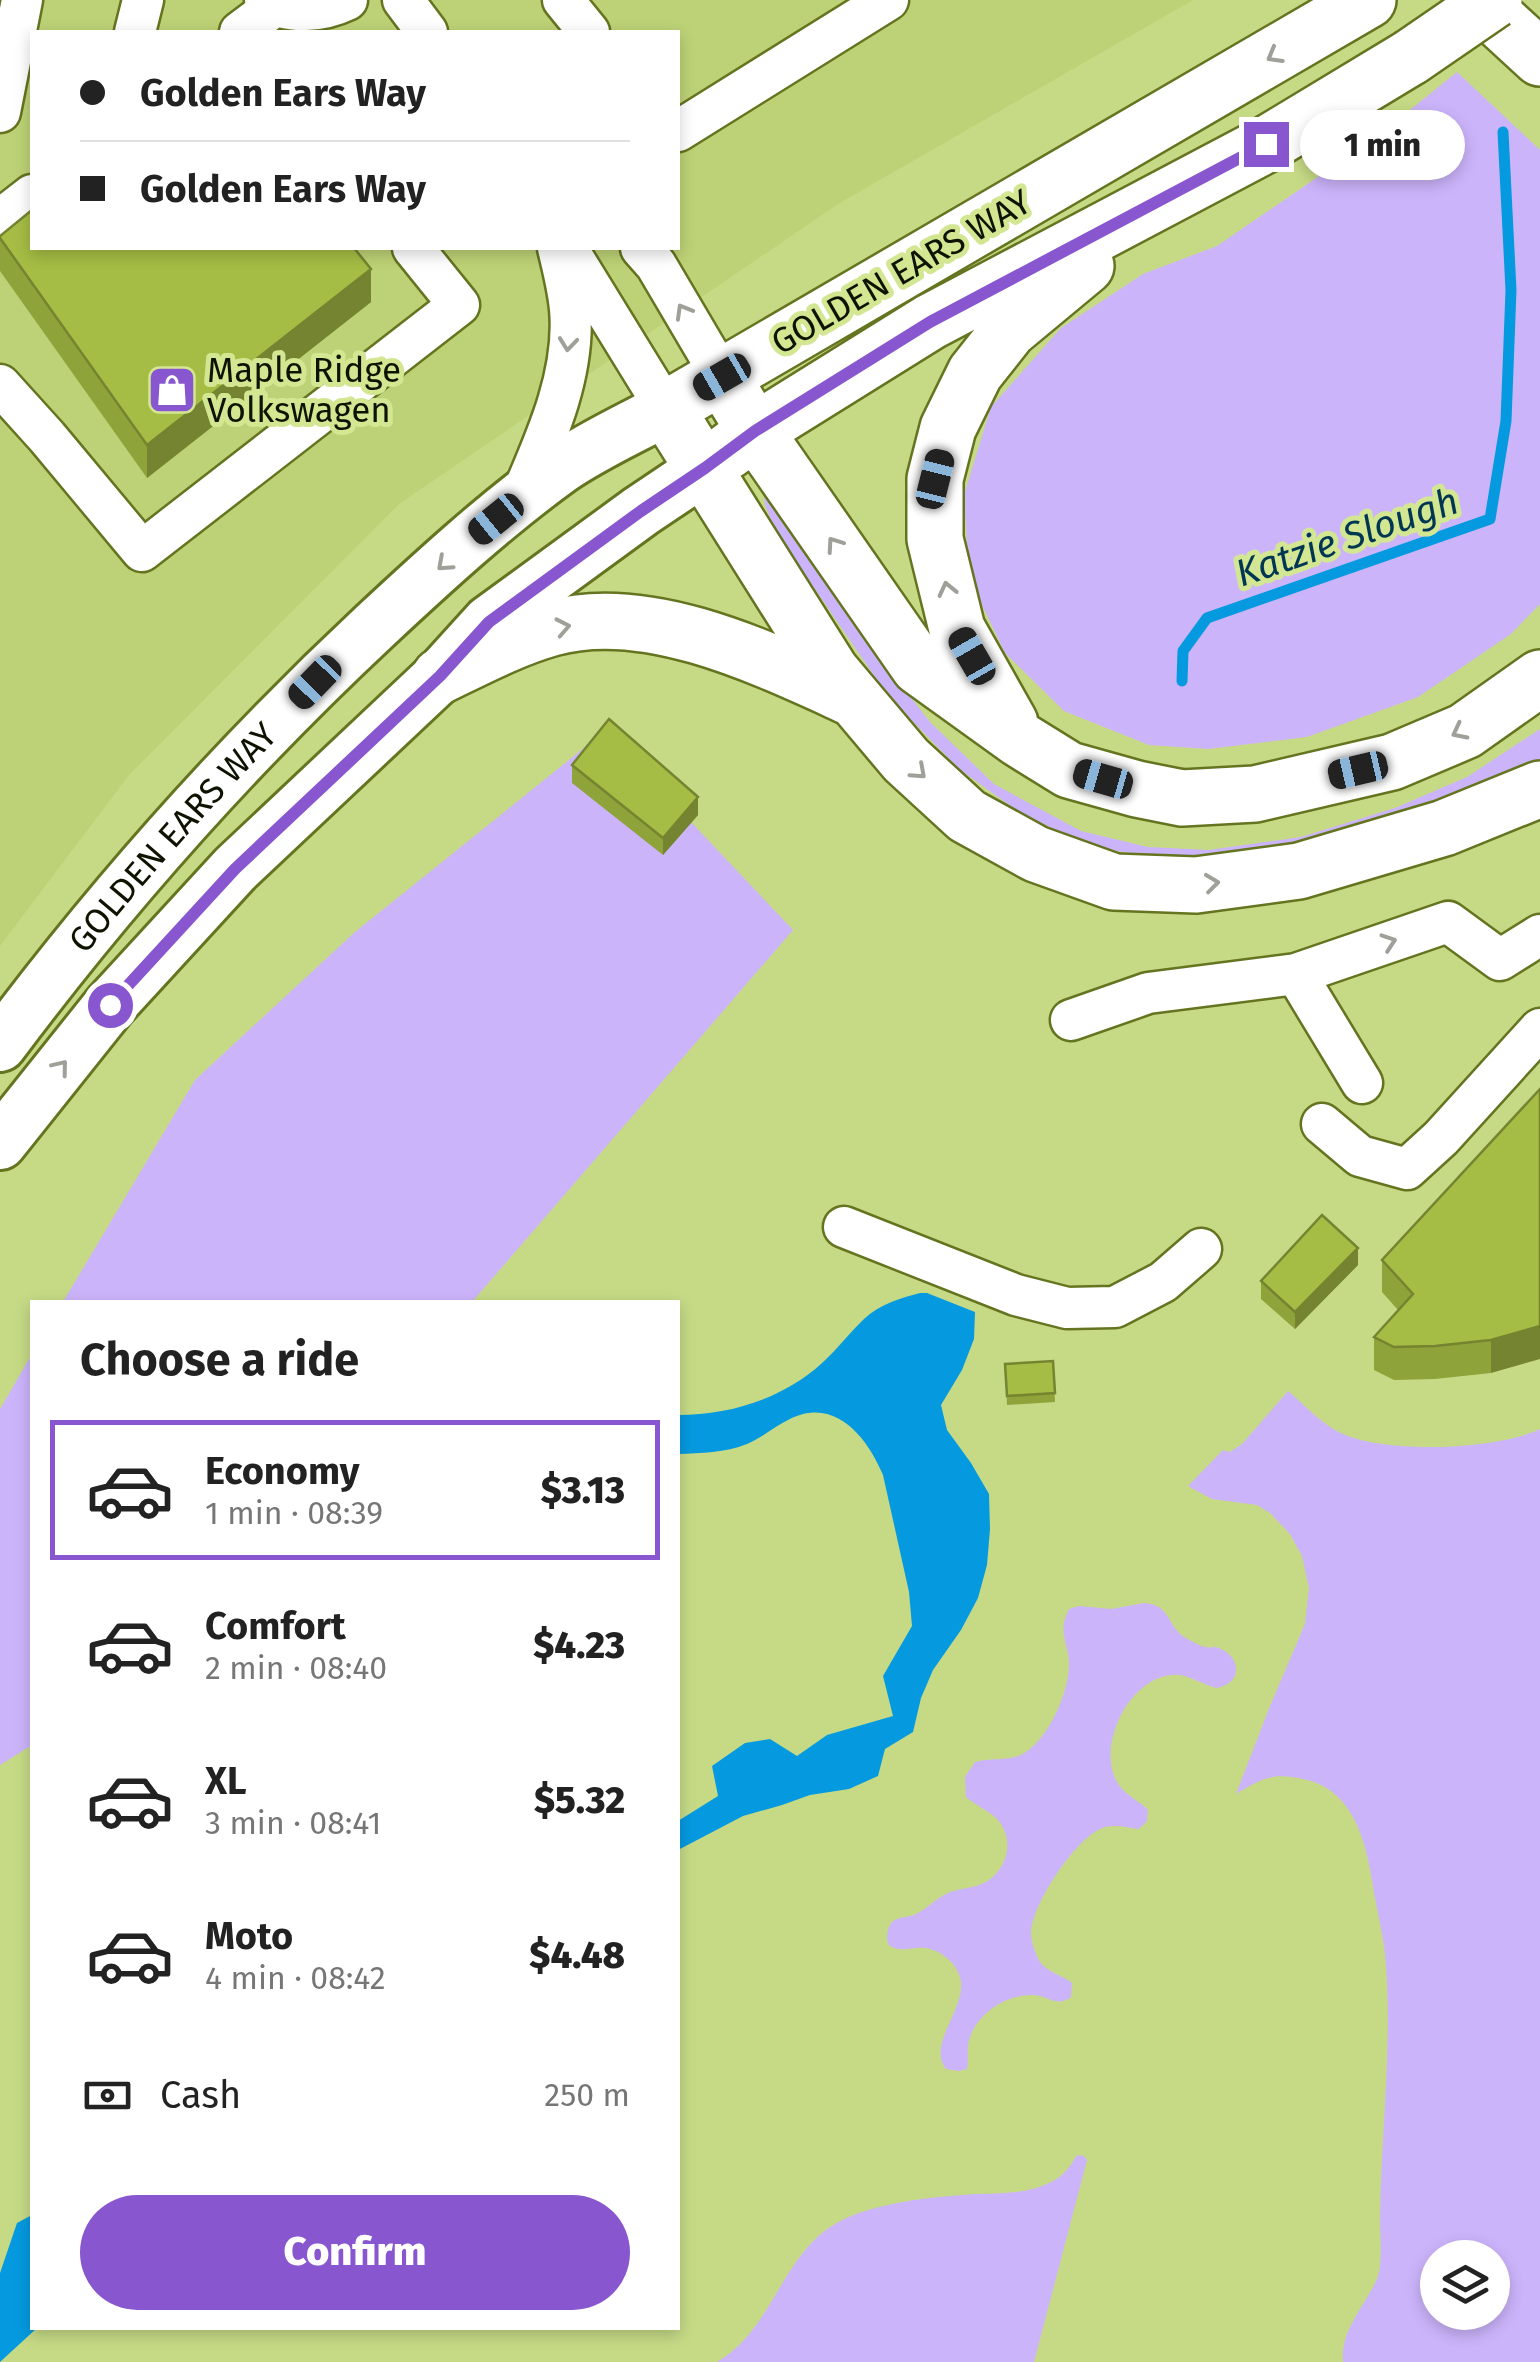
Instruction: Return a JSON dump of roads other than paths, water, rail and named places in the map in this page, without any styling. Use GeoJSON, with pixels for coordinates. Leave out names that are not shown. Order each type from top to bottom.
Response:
{"type":"FeatureCollection","features":[{"type":"Feature","properties":{"kind":"highway"},"geometry":{"type":"LineString","coordinates":[[1477,0],[1540,58]]}},
{"type":"Feature","properties":{"kind":"highway","name":"GOLDEN EARS WAY"},"geometry":{"type":"LineString","coordinates":[[705,468],[755,431],[930,322],[1266,144],[1411,58],[1494,0]]}},
{"type":"Feature","properties":{"kind":"highway","name":"GOLDEN EARS WAY"},"geometry":{"type":"LineString","coordinates":[[666,409],[1363,4]]}},
{"type":"Feature","properties":{"kind":"highway"},"geometry":{"type":"LineString","coordinates":[[1019,738],[957,629],[935,540],[935,479],[948,428],[975,373],[1009,330],[1109,248],[1266,144]]}},
{"type":"Feature","properties":{"kind":"highway"},"geometry":{"type":"LineString","coordinates":[[722,377],[918,667],[1069,770],[1182,798],[1255,794],[1392,762],[1464,732],[1540,678]]}},
{"type":"Feature","properties":{"kind":"highway"},"geometry":{"type":"LineString","coordinates":[[666,409],[831,671],[854,700],[906,760],[967,816],[1036,854],[1114,882],[1196,885],[1299,872],[1444,828],[1540,789]]}},
{"type":"Feature","properties":{"kind":"highway"},"geometry":{"type":"LineString","coordinates":[[440,676],[499,647],[556,627],[595,622],[640,624],[733,648],[854,700]]}},
{"type":"Feature","properties":{"kind":"main road","name":"GOLDEN EARS WAY"},"geometry":{"type":"LineString","coordinates":[[0,1043],[68,956],[206,794],[315,682],[520,499],[564,466],[666,409]]}},
{"type":"Feature","properties":{"kind":"main road","name":"GOLDEN EARS WAY"},"geometry":{"type":"LineString","coordinates":[[0,1143],[110,1005],[235,869],[440,676],[489,622],[705,468]]}},
{"type":"Feature","properties":{"kind":"lane"},"geometry":{"type":"LineString","coordinates":[[0,112],[22,0]]}},
{"type":"Feature","properties":{"kind":"lane"},"geometry":{"type":"LineString","coordinates":[[134,30],[142,0]]}},
{"type":"Feature","properties":{"kind":"lane"},"geometry":{"type":"LineString","coordinates":[[403,0],[426,30]]}},
{"type":"Feature","properties":{"kind":"lane"},"geometry":{"type":"LineString","coordinates":[[563,0],[587,30]]}},
{"type":"Feature","properties":{"kind":"lane"},"geometry":{"type":"LineString","coordinates":[[680,129],[888,0]]}},
{"type":"Feature","properties":{"kind":"lane"},"geometry":{"type":"LineString","coordinates":[[242,30],[270,3],[302,11],[348,13]]}},
{"type":"Feature","properties":{"kind":"lane"},"geometry":{"type":"LineString","coordinates":[[0,220],[30,197]]}},
{"type":"Feature","properties":{"kind":"lane"},"geometry":{"type":"LineString","coordinates":[[0,385],[142,550],[459,305],[415,250]]}},
{"type":"Feature","properties":{"kind":"lane"},"geometry":{"type":"LineString","coordinates":[[520,499],[541,452],[569,350],[570,314],[558,250]]}},
{"type":"Feature","properties":{"kind":"lane"},"geometry":{"type":"LineString","coordinates":[[568,250],[666,409]]}},
{"type":"Feature","properties":{"kind":"lane"},"geometry":{"type":"LineString","coordinates":[[643,250],[656,265],[722,377]]}},
{"type":"Feature","properties":{"kind":"lane"},"geometry":{"type":"LineString","coordinates":[[1071,1020],[1148,993],[1296,974],[1448,922],[1500,960],[1540,934]]}},
{"type":"Feature","properties":{"kind":"lane"},"geometry":{"type":"LineString","coordinates":[[1296,974],[1362,1083]]}},
{"type":"Feature","properties":{"kind":"lane"},"geometry":{"type":"LineString","coordinates":[[1322,1124],[1360,1156],[1407,1168],[1441,1138],[1540,1029]]}},
{"type":"Feature","properties":{"kind":"lane"},"geometry":{"type":"LineString","coordinates":[[844,1228],[1016,1296],[1066,1308],[1116,1306],[1163,1282],[1201,1249]]}},
{"type":"Feature","properties":{"kind":"water"},"geometry":{"type":"Polygon","coordinates":[[[927,1293],[975,1312],[974,1339],[962,1370],[941,1405],[947,1430],[989,1494],[987,1565],[978,1598],[933,1670],[913,1732],[885,1749],[878,1776],[849,1789],[810,1795],[743,1816],[680,1849],[680,1820],[718,1796],[712,1766],[745,1743],[770,1739],[797,1756],[827,1735],[893,1716],[883,1676],[912,1626],[909,1592],[883,1475],[871,1451],[853,1429],[831,1415],[803,1414],[739,1447],[680,1454],[680,1415],[735,1408],[789,1387],[821,1364],[870,1314],[891,1302],[927,1293]]]}},
{"type":"Feature","properties":{"kind":"water"},"geometry":{"type":"Polygon","coordinates":[[[30,2216],[30,2330],[35,2330],[0,2362],[0,2273],[17,2223],[30,2216]]]}},
{"type":"Feature","properties":{"kind":"waterway","name":"Katzie Slough"},"geometry":{"type":"LineString","coordinates":[[1182,681],[1183,651],[1207,618],[1490,519],[1506,421],[1511,290],[1503,132]]}},
{"type":"Feature","properties":{"kind":"place","name":"Maple Ridge Volkswagen"},"geometry":{"type":"Point","coordinates":[172,390]}}]}
